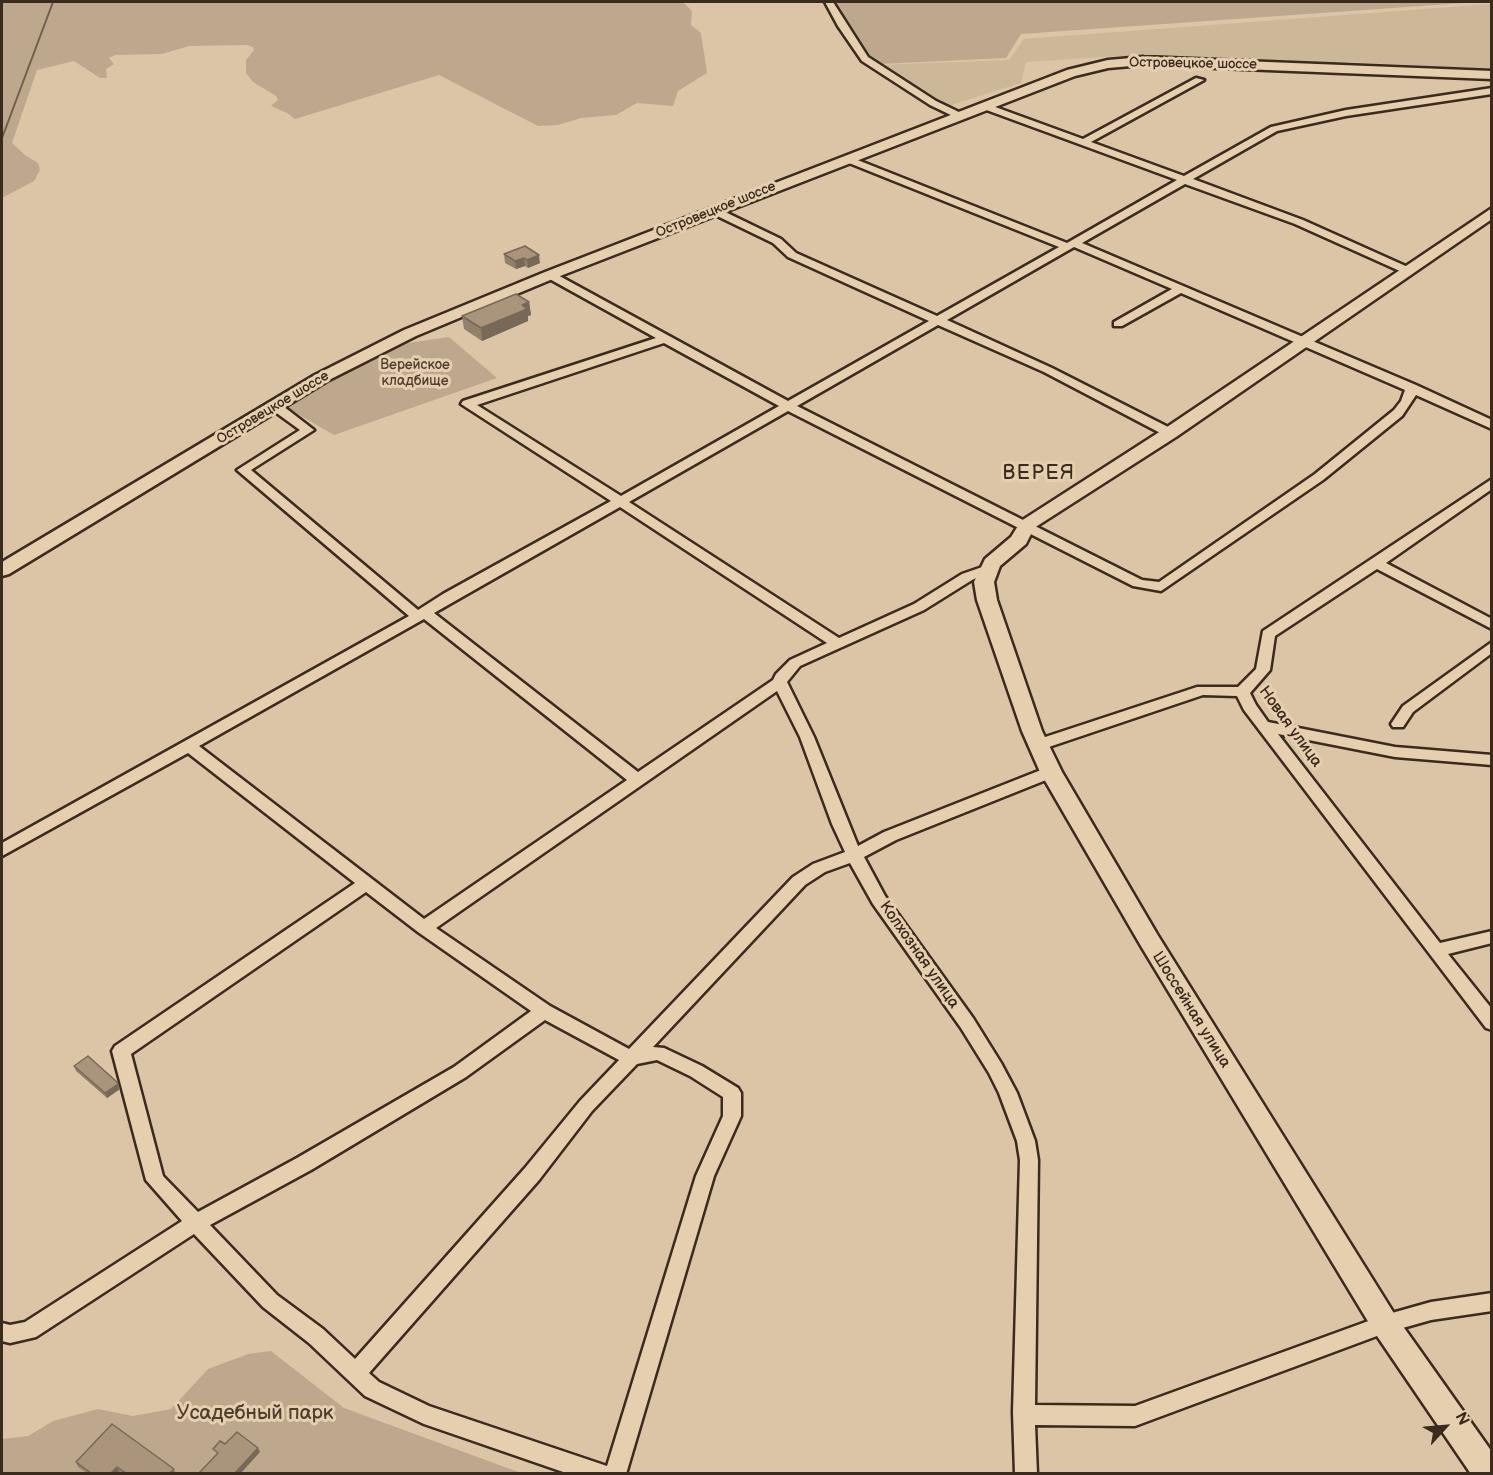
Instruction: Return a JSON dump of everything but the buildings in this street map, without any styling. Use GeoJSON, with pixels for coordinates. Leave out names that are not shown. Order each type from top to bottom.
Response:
{"type":"FeatureCollection","features":[{"type":"Feature","properties":{"kind":"main road","name":"Островецкое шоссе"},"geometry":{"type":"LineString","coordinates":[[2,570],[321,378],[410,333],[550,275],[1071,73],[1108,64],[1143,61],[1491,75]]}},
{"type":"Feature","properties":{"kind":"main road"},"geometry":{"type":"LineString","coordinates":[[988,569],[1019,540],[1027,525],[1170,433],[1491,212]]}},
{"type":"Feature","properties":{"kind":"main road","name":"Шоссейная улица"},"geometry":{"type":"LineString","coordinates":[[988,569],[984,582],[987,600],[1038,745],[1051,772],[1149,940],[1385,1324],[1489,1473]]}},
{"type":"Feature","properties":{"kind":"street"},"geometry":{"type":"LineString","coordinates":[[829,2],[842,26],[865,59],[933,103],[960,116]]}},
{"type":"Feature","properties":{"kind":"street"},"geometry":{"type":"LineString","coordinates":[[1083,143],[1199,80]]}},
{"type":"Feature","properties":{"kind":"street"},"geometry":{"type":"LineString","coordinates":[[2,850],[619,503],[1274,129],[1289,124],[1491,91]]}},
{"type":"Feature","properties":{"kind":"street"},"geometry":{"type":"LineString","coordinates":[[984,106],[1299,222],[1406,270]]}},
{"type":"Feature","properties":{"kind":"street"},"geometry":{"type":"LineString","coordinates":[[847,159],[1181,288],[1412,388],[1491,425]]}},
{"type":"Feature","properties":{"kind":"street"},"geometry":{"type":"LineString","coordinates":[[715,211],[777,241],[792,255],[1048,370],[1170,433]]}},
{"type":"Feature","properties":{"kind":"street"},"geometry":{"type":"LineString","coordinates":[[550,275],[788,406],[1138,583],[1161,586],[1319,477],[1398,413],[1407,402],[1412,388]]}},
{"type":"Feature","properties":{"kind":"street"},"geometry":{"type":"LineString","coordinates":[[1118,324],[1181,288]]}},
{"type":"Feature","properties":{"kind":"street"},"geometry":{"type":"LineString","coordinates":[[667,338],[467,404],[619,503],[708,557],[838,644]]}},
{"type":"Feature","properties":{"kind":"street"},"geometry":{"type":"LineString","coordinates":[[275,406],[308,430],[243,470],[421,615],[627,774],[639,779]]}},
{"type":"Feature","properties":{"kind":"street","name":"Новая улица"},"geometry":{"type":"LineString","coordinates":[[1491,483],[1377,563],[1268,634],[1263,670],[1242,692],[1249,707],[1491,1023]]}},
{"type":"Feature","properties":{"kind":"street"},"geometry":{"type":"LineString","coordinates":[[1377,563],[1491,625]]}},
{"type":"Feature","properties":{"kind":"street"},"geometry":{"type":"LineString","coordinates":[[424,928],[780,682],[781,677],[795,663],[919,607],[967,577],[988,569]]}},
{"type":"Feature","properties":{"kind":"street"},"geometry":{"type":"LineString","coordinates":[[1398,724],[1408,709],[1491,646]]}},
{"type":"Feature","properties":{"kind":"street","name":"Колхозная улица"},"geometry":{"type":"LineString","coordinates":[[780,682],[807,737],[854,855],[879,900],[967,1023],[995,1068],[1008,1094],[1026,1141],[1029,1160],[1026,1473]]}},
{"type":"Feature","properties":{"kind":"street"},"geometry":{"type":"LineString","coordinates":[[1038,745],[1202,690],[1242,692]]}},
{"type":"Feature","properties":{"kind":"street"},"geometry":{"type":"LineString","coordinates":[[1264,726],[1395,752],[1491,760]]}},
{"type":"Feature","properties":{"kind":"street"},"geometry":{"type":"LineString","coordinates":[[189,746],[424,928],[544,1011],[631,1058],[658,1053],[696,1071],[732,1093],[732,1116],[705,1176],[615,1473]]}},
{"type":"Feature","properties":{"kind":"street"},"geometry":{"type":"LineString","coordinates":[[356,1373],[532,1174],[586,1106],[799,881],[819,868],[854,855],[890,836],[1051,772]]}},
{"type":"Feature","properties":{"kind":"street"},"geometry":{"type":"LineString","coordinates":[[366,884],[121,1051],[155,1180],[270,1301],[316,1336],[372,1389],[424,1414],[601,1473]]}},
{"type":"Feature","properties":{"kind":"street"},"geometry":{"type":"LineString","coordinates":[[1436,950],[1491,937]]}},
{"type":"Feature","properties":{"kind":"street"},"geometry":{"type":"LineString","coordinates":[[2,1332],[10,1334],[29,1330],[195,1223],[303,1164],[460,1072],[544,1011]]}},
{"type":"Feature","properties":{"kind":"street"},"geometry":{"type":"LineString","coordinates":[[1025,1415],[1135,1416],[1385,1324],[1431,1311],[1491,1302]]}},
{"type":"Feature","properties":{"kind":"shaded area"},"geometry":{"type":"Polygon","coordinates":[[[1491,4],[1491,69],[1347,62],[1349,65],[1198,57],[1118,56],[1026,62],[1021,83],[948,106],[878,65],[1009,60],[1024,39],[1491,4]]]}},
{"type":"Feature","properties":{"kind":"green space"},"geometry":{"type":"Polygon","coordinates":[[[2,2],[683,2],[692,11],[691,25],[701,33],[707,73],[678,91],[673,106],[637,103],[616,115],[581,118],[558,125],[538,126],[439,75],[295,119],[271,106],[278,100],[276,96],[253,82],[246,73],[246,60],[254,50],[253,47],[247,45],[189,46],[162,54],[115,55],[109,58],[114,64],[106,69],[107,78],[100,78],[74,61],[37,70],[12,143],[38,163],[40,170],[34,181],[2,198],[2,2]]]}},
{"type":"Feature","properties":{"kind":"green space"},"geometry":{"type":"Polygon","coordinates":[[[822,2],[1479,2],[1021,34],[1006,58],[880,64],[860,48],[843,23],[832,15],[822,2]]]}},
{"type":"Feature","properties":{"kind":"green space","name":"Верейское кладбище"},"geometry":{"type":"Polygon","coordinates":[[[449,337],[497,378],[334,435],[284,406],[343,373],[408,343],[449,337]]]}},
{"type":"Feature","properties":{"kind":"green space","name":"Усадебный парк"},"geometry":{"type":"Polygon","coordinates":[[[271,1351],[344,1408],[521,1473],[2,1474],[2,1439],[28,1436],[53,1421],[98,1409],[133,1416],[171,1409],[208,1369],[248,1354],[271,1351]]]}},
{"type":"Feature","properties":{"kind":"waterway"},"geometry":{"type":"LineString","coordinates":[[2,138],[53,2]]}},
{"type":"Feature","properties":{"kind":"district","name":"ВЕРЕЯ"},"geometry":{"type":"Point","coordinates":[1039,474]}}]}
